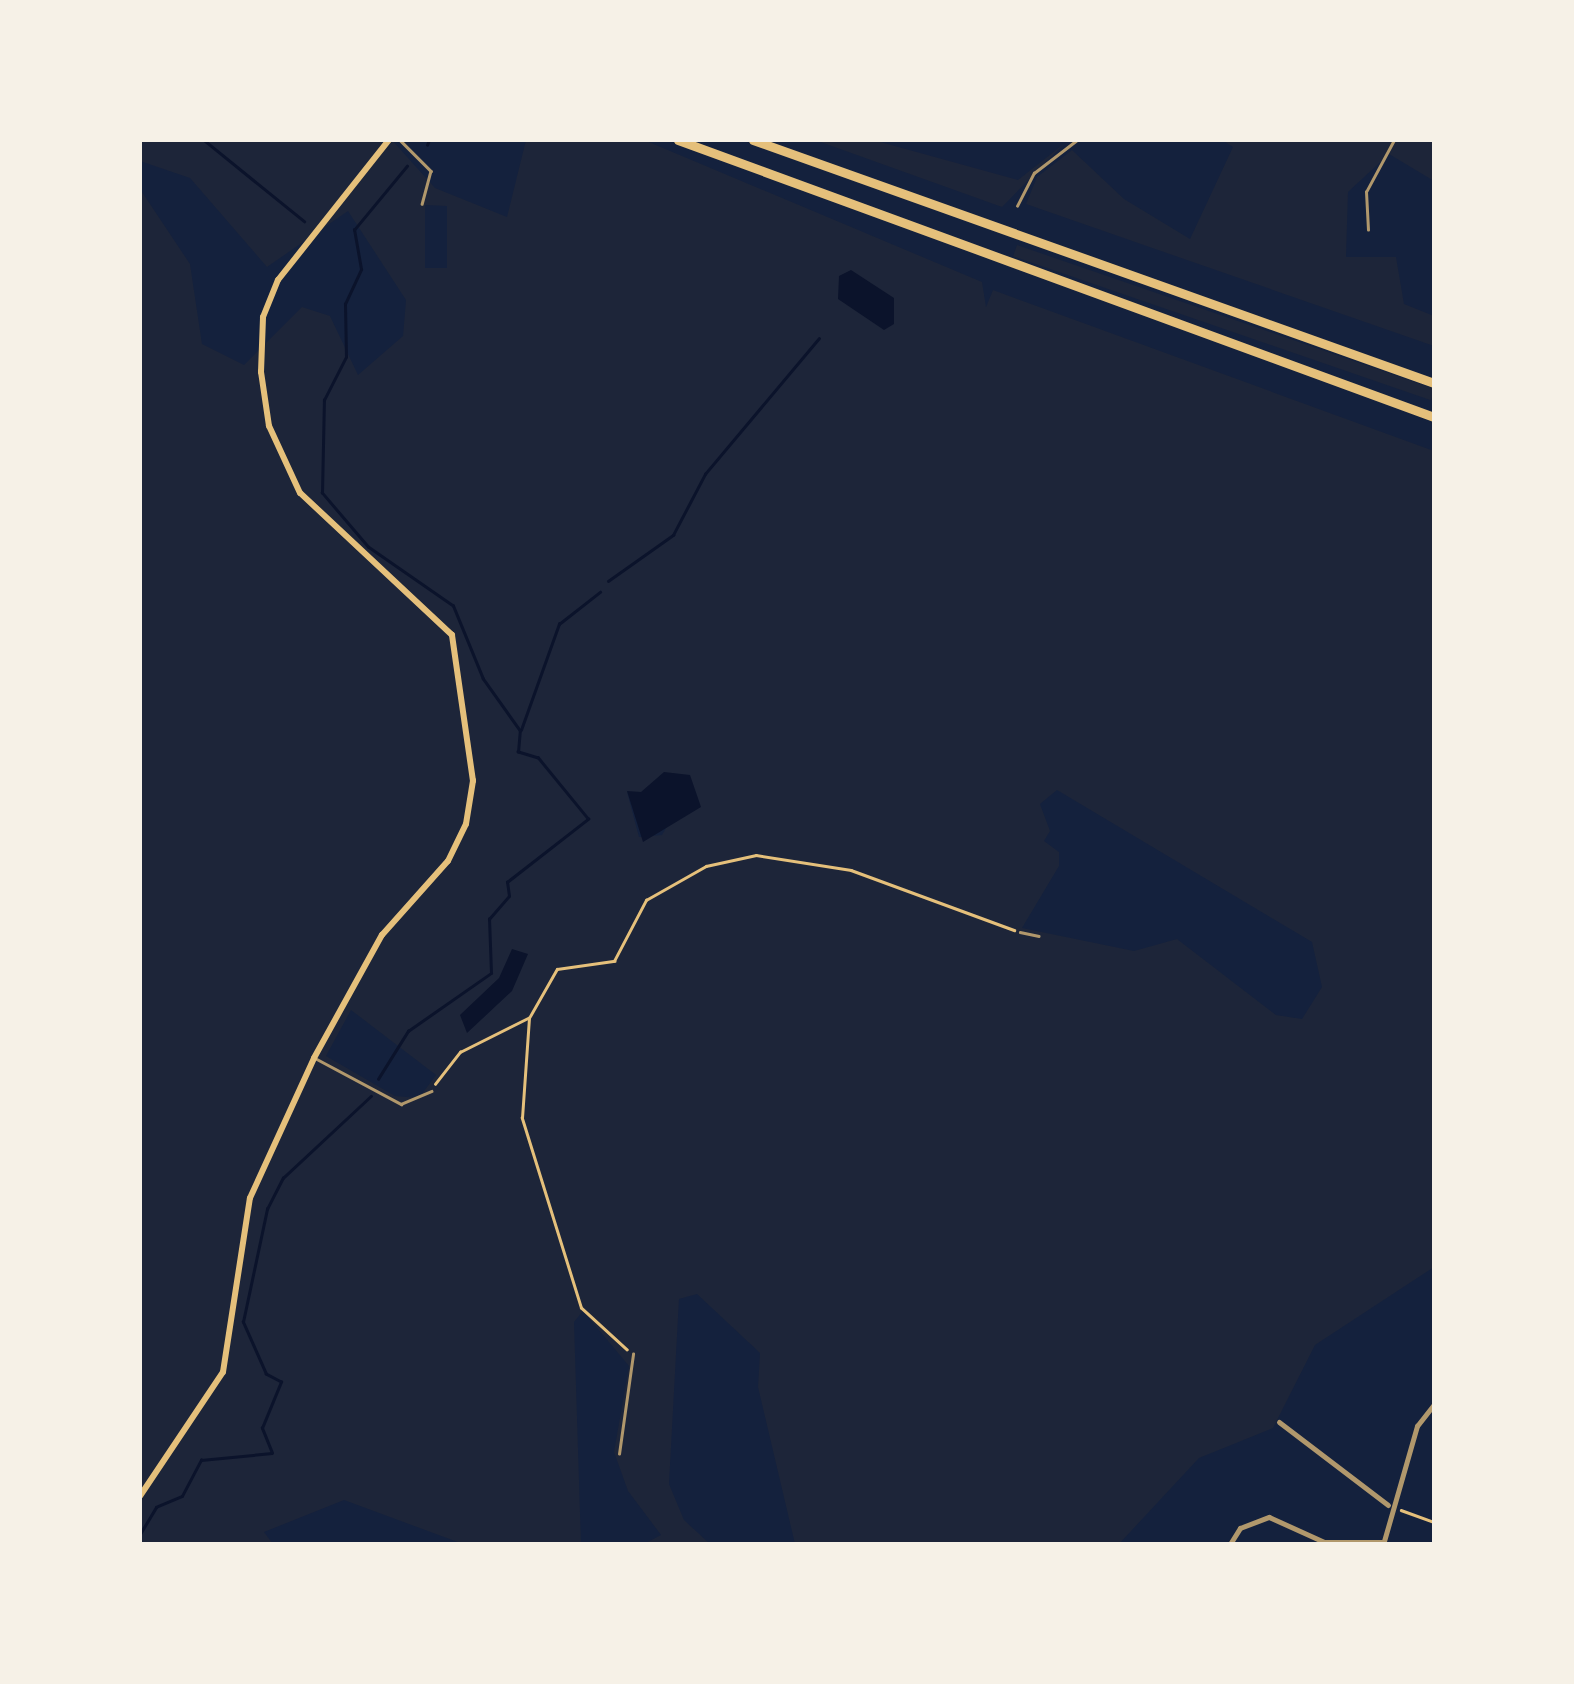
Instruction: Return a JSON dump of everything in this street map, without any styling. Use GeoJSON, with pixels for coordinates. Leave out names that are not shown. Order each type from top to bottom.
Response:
{"type":"FeatureCollection","features":[{"type":"Feature","properties":{"kind":"highway"},"geometry":{"type":"LineString","coordinates":[[678,140],[1434,417]]}},
{"type":"Feature","properties":{"kind":"highway"},"geometry":{"type":"LineString","coordinates":[[753,140],[1434,383]]}},
{"type":"Feature","properties":{"kind":"main road"},"geometry":{"type":"LineString","coordinates":[[140,1496],[222,1372],[250,1198],[314,1058],[382,935],[448,861],[472,781],[452,635],[300,493],[268,426],[260,372],[262,318],[278,280],[389,140]]}},
{"type":"Feature","properties":{"kind":"street"},"geometry":{"type":"LineString","coordinates":[[1230,1544],[1240,1528],[1269,1517],[1324,1542],[1385,1543],[1417,1426],[1434,1404]]}},
{"type":"Feature","properties":{"kind":"street"},"geometry":{"type":"LineString","coordinates":[[1279,1422],[1392,1507]]}},
{"type":"Feature","properties":{"kind":"lane"},"geometry":{"type":"LineString","coordinates":[[400,140],[431,171],[422,204]]}},
{"type":"Feature","properties":{"kind":"lane"},"geometry":{"type":"LineString","coordinates":[[1017,206],[1034,174],[1077,140]]}},
{"type":"Feature","properties":{"kind":"lane"},"geometry":{"type":"LineString","coordinates":[[1368,230],[1366,192],[1394,140]]}},
{"type":"Feature","properties":{"kind":"lane"},"geometry":{"type":"LineString","coordinates":[[1020,932],[1039,936]]}},
{"type":"Feature","properties":{"kind":"lane"},"geometry":{"type":"LineString","coordinates":[[314,1058],[401,1104],[431,1091]]}},
{"type":"Feature","properties":{"kind":"lane"},"geometry":{"type":"LineString","coordinates":[[619,1454],[633,1354]]}},
{"type":"Feature","properties":{"kind":"path"},"geometry":{"type":"LineString","coordinates":[[633,1354],[582,1308],[522,1118],[529,1018],[556,969],[622,956],[646,900],[738,857],[812,860],[1020,932]]}},
{"type":"Feature","properties":{"kind":"path"},"geometry":{"type":"LineString","coordinates":[[431,1091],[460,1052],[529,1018]]}},
{"type":"Feature","properties":{"kind":"path"},"geometry":{"type":"LineString","coordinates":[[1392,1507],[1434,1522]]}},
{"type":"Feature","properties":{"kind":"shaded area"},"geometry":{"type":"Polygon","coordinates":[[[140,140],[392,140],[435,188],[507,217],[526,140],[644,140],[982,282],[986,307],[993,290],[1434,451],[1434,1267],[1315,1345],[1273,1428],[1199,1458],[1119,1544],[795,1544],[758,1387],[760,1353],[697,1294],[679,1299],[669,1484],[684,1520],[710,1544],[644,1544],[661,1535],[628,1491],[614,1452],[629,1366],[583,1311],[574,1322],[581,1544],[463,1544],[344,1500],[264,1532],[273,1544],[140,1544],[140,189],[190,264],[202,344],[244,365],[302,307],[330,316],[358,375],[403,336],[406,300],[348,211],[267,267],[190,178],[140,161],[140,140]],[[425,205],[425,268],[447,268],[447,206],[425,205]],[[1057,790],[1040,804],[1050,831],[1044,841],[1059,852],[1059,866],[1022,928],[1134,951],[1177,939],[1276,1015],[1302,1019],[1322,987],[1312,942],[1057,790]],[[627,792],[639,837],[662,835],[673,816],[627,792]],[[351,1010],[326,1056],[395,1096],[419,1098],[436,1075],[351,1010]]]}},
{"type":"Feature","properties":{"kind":"shaded area"},"geometry":{"type":"Polygon","coordinates":[[[815,140],[873,140],[1018,180],[1065,143],[1002,207],[815,140]]]}},
{"type":"Feature","properties":{"kind":"shaded area"},"geometry":{"type":"Polygon","coordinates":[[[1222,140],[1434,140],[1434,181],[1389,154],[1348,192],[1346,257],[1396,257],[1404,304],[1434,316],[1434,346],[1026,204],[1037,177],[1072,150],[1124,199],[1190,239],[1233,147],[1222,140]]]}},
{"type":"Feature","properties":{"kind":"shaded area"},"geometry":{"type":"Polygon","coordinates":[[[1017,245],[1434,389],[1431,400],[1013,256],[1017,245]]]}},
{"type":"Feature","properties":{"kind":"shaded area"},"geometry":{"type":"Polygon","coordinates":[[[851,270],[894,298],[894,324],[884,330],[838,299],[839,276],[851,270]]]}},
{"type":"Feature","properties":{"kind":"shaded area"},"geometry":{"type":"Polygon","coordinates":[[[664,772],[690,775],[701,807],[643,842],[627,791],[641,792],[664,772]]]}},
{"type":"Feature","properties":{"kind":"shaded area"},"geometry":{"type":"Polygon","coordinates":[[[512,949],[528,954],[512,991],[467,1033],[460,1015],[499,978],[512,949]]]}},
{"type":"Feature","properties":{"kind":"waterway"},"geometry":{"type":"LineString","coordinates":[[204,140],[304,221]]}},
{"type":"Feature","properties":{"kind":"waterway"},"geometry":{"type":"LineString","coordinates":[[427,145],[429,140]]}},
{"type":"Feature","properties":{"kind":"waterway"},"geometry":{"type":"LineString","coordinates":[[378,1079],[408,1031],[491,973],[489,919],[509,896],[507,882],[588,819],[538,758],[518,752],[520,731],[483,679],[453,606],[368,547],[322,493],[324,400],[346,357],[345,304],[361,269],[354,230],[407,166]]}},
{"type":"Feature","properties":{"kind":"waterway"},"geometry":{"type":"LineString","coordinates":[[608,581],[673,535],[705,474],[819,338]]}},
{"type":"Feature","properties":{"kind":"waterway"},"geometry":{"type":"LineString","coordinates":[[521,730],[559,624],[600,592]]}},
{"type":"Feature","properties":{"kind":"waterway"},"geometry":{"type":"LineString","coordinates":[[140,1534],[156,1507],[182,1496],[201,1460],[272,1453],[262,1428],[281,1382],[266,1374],[243,1322],[267,1209],[283,1178],[371,1096]]}}]}
